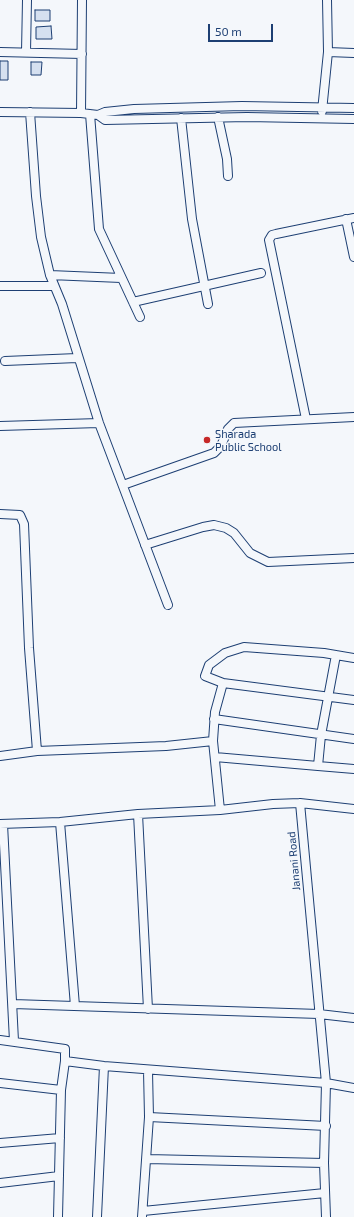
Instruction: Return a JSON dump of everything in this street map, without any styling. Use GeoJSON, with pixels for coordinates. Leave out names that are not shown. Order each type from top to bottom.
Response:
{"type":"FeatureCollection","features":[{"type":"Feature","properties":{"kind":"street"},"geometry":{"type":"LineString","coordinates":[[26,52],[27,0]]}},
{"type":"Feature","properties":{"kind":"street"},"geometry":{"type":"LineString","coordinates":[[81,113],[82,0]]}},
{"type":"Feature","properties":{"kind":"street"},"geometry":{"type":"LineString","coordinates":[[322,117],[328,52],[327,0]]}},
{"type":"Feature","properties":{"kind":"street"},"geometry":{"type":"LineString","coordinates":[[0,52],[82,54]]}},
{"type":"Feature","properties":{"kind":"street"},"geometry":{"type":"LineString","coordinates":[[328,52],[354,53]]}},
{"type":"Feature","properties":{"kind":"street"},"geometry":{"type":"LineString","coordinates":[[94,115],[105,112],[134,109],[323,106],[354,108]]}},
{"type":"Feature","properties":{"kind":"street"},"geometry":{"type":"LineString","coordinates":[[0,112],[81,113],[94,115],[105,120],[218,117],[322,117],[354,119]]}},
{"type":"Feature","properties":{"kind":"street"},"geometry":{"type":"LineString","coordinates":[[30,112],[36,196],[41,237],[53,286],[62,304],[77,358],[99,423],[168,605]]}},
{"type":"Feature","properties":{"kind":"street"},"geometry":{"type":"LineString","coordinates":[[94,115],[99,229],[140,317]]}},
{"type":"Feature","properties":{"kind":"street"},"geometry":{"type":"LineString","coordinates":[[218,117],[227,159],[228,176]]}},
{"type":"Feature","properties":{"kind":"street"},"geometry":{"type":"LineString","coordinates":[[182,118],[192,219],[208,304]]}},
{"type":"Feature","properties":{"kind":"street"},"geometry":{"type":"LineString","coordinates":[[306,419],[269,240],[272,235],[350,219],[354,257]]}},
{"type":"Feature","properties":{"kind":"street"},"geometry":{"type":"LineString","coordinates":[[133,302],[261,273]]}},
{"type":"Feature","properties":{"kind":"street"},"geometry":{"type":"LineString","coordinates":[[50,275],[121,278]]}},
{"type":"Feature","properties":{"kind":"street"},"geometry":{"type":"LineString","coordinates":[[0,286],[53,286]]}},
{"type":"Feature","properties":{"kind":"street"},"geometry":{"type":"LineString","coordinates":[[6,361],[77,358]]}},
{"type":"Feature","properties":{"kind":"street"},"geometry":{"type":"LineString","coordinates":[[123,485],[214,453],[221,446],[228,429],[234,423],[354,417]]}},
{"type":"Feature","properties":{"kind":"street"},"geometry":{"type":"LineString","coordinates":[[0,426],[99,423]]}},
{"type":"Feature","properties":{"kind":"street"},"geometry":{"type":"LineString","coordinates":[[0,514],[20,515],[24,524],[29,648],[37,751]]}},
{"type":"Feature","properties":{"kind":"street"},"geometry":{"type":"LineString","coordinates":[[145,545],[203,526],[214,525],[234,533],[250,554],[268,562],[354,558]]}},
{"type":"Feature","properties":{"kind":"street"},"geometry":{"type":"LineString","coordinates":[[354,658],[254,647],[236,649],[225,653],[209,665],[205,676],[223,683],[354,700]]}},
{"type":"Feature","properties":{"kind":"street"},"geometry":{"type":"LineString","coordinates":[[318,766],[321,735],[336,655]]}},
{"type":"Feature","properties":{"kind":"street"},"geometry":{"type":"LineString","coordinates":[[220,810],[213,741],[214,719],[223,683]]}},
{"type":"Feature","properties":{"kind":"street"},"geometry":{"type":"LineString","coordinates":[[214,719],[354,739]]}},
{"type":"Feature","properties":{"kind":"street"},"geometry":{"type":"LineString","coordinates":[[0,756],[37,751],[166,746],[213,741]]}},
{"type":"Feature","properties":{"kind":"street"},"geometry":{"type":"LineString","coordinates":[[215,757],[354,769]]}},
{"type":"Feature","properties":{"kind":"street"},"geometry":{"type":"LineString","coordinates":[[14,1041],[2,824],[60,822],[138,814],[220,810],[273,804],[300,803],[354,810]]}},
{"type":"Feature","properties":{"kind":"street","name":"Janani Road"},"geometry":{"type":"LineString","coordinates":[[300,803],[326,1083],[324,1164],[326,1217]]}},
{"type":"Feature","properties":{"kind":"street"},"geometry":{"type":"LineString","coordinates":[[138,814],[148,1009]]}},
{"type":"Feature","properties":{"kind":"street"},"geometry":{"type":"LineString","coordinates":[[60,822],[75,1006]]}},
{"type":"Feature","properties":{"kind":"street"},"geometry":{"type":"LineString","coordinates":[[13,1004],[319,1014],[354,1018]]}},
{"type":"Feature","properties":{"kind":"street"},"geometry":{"type":"LineString","coordinates":[[0,1040],[65,1049],[61,1090],[58,1217]]}},
{"type":"Feature","properties":{"kind":"street"},"geometry":{"type":"LineString","coordinates":[[65,1060],[148,1071],[326,1083],[354,1088]]}},
{"type":"Feature","properties":{"kind":"street"},"geometry":{"type":"LineString","coordinates":[[98,1217],[104,1066]]}},
{"type":"Feature","properties":{"kind":"street"},"geometry":{"type":"LineString","coordinates":[[148,1071],[149,1117],[143,1214],[325,1193]]}},
{"type":"Feature","properties":{"kind":"street"},"geometry":{"type":"LineString","coordinates":[[0,1083],[61,1090]]}},
{"type":"Feature","properties":{"kind":"street"},"geometry":{"type":"LineString","coordinates":[[149,1117],[326,1126]]}},
{"type":"Feature","properties":{"kind":"street"},"geometry":{"type":"LineString","coordinates":[[0,1143],[60,1138]]}},
{"type":"Feature","properties":{"kind":"street"},"geometry":{"type":"LineString","coordinates":[[147,1159],[324,1164]]}},
{"type":"Feature","properties":{"kind":"street"},"geometry":{"type":"LineString","coordinates":[[0,1183],[59,1176]]}},
{"type":"Feature","properties":{"kind":"building"},"geometry":{"type":"Polygon","coordinates":[[[35,10],[50,10],[50,21],[35,21],[35,10]]]}},
{"type":"Feature","properties":{"kind":"building"},"geometry":{"type":"Polygon","coordinates":[[[51,26],[52,39],[36,39],[36,27],[51,26]]]}},
{"type":"Feature","properties":{"kind":"building"},"geometry":{"type":"Polygon","coordinates":[[[0,61],[8,61],[8,80],[0,80],[0,61]]]}},
{"type":"Feature","properties":{"kind":"building"},"geometry":{"type":"Polygon","coordinates":[[[31,62],[42,62],[41,75],[31,75],[31,62]]]}},
{"type":"Feature","properties":{"kind":"place","name":"Sharada Public School"},"geometry":{"type":"Point","coordinates":[207,440]}}]}
